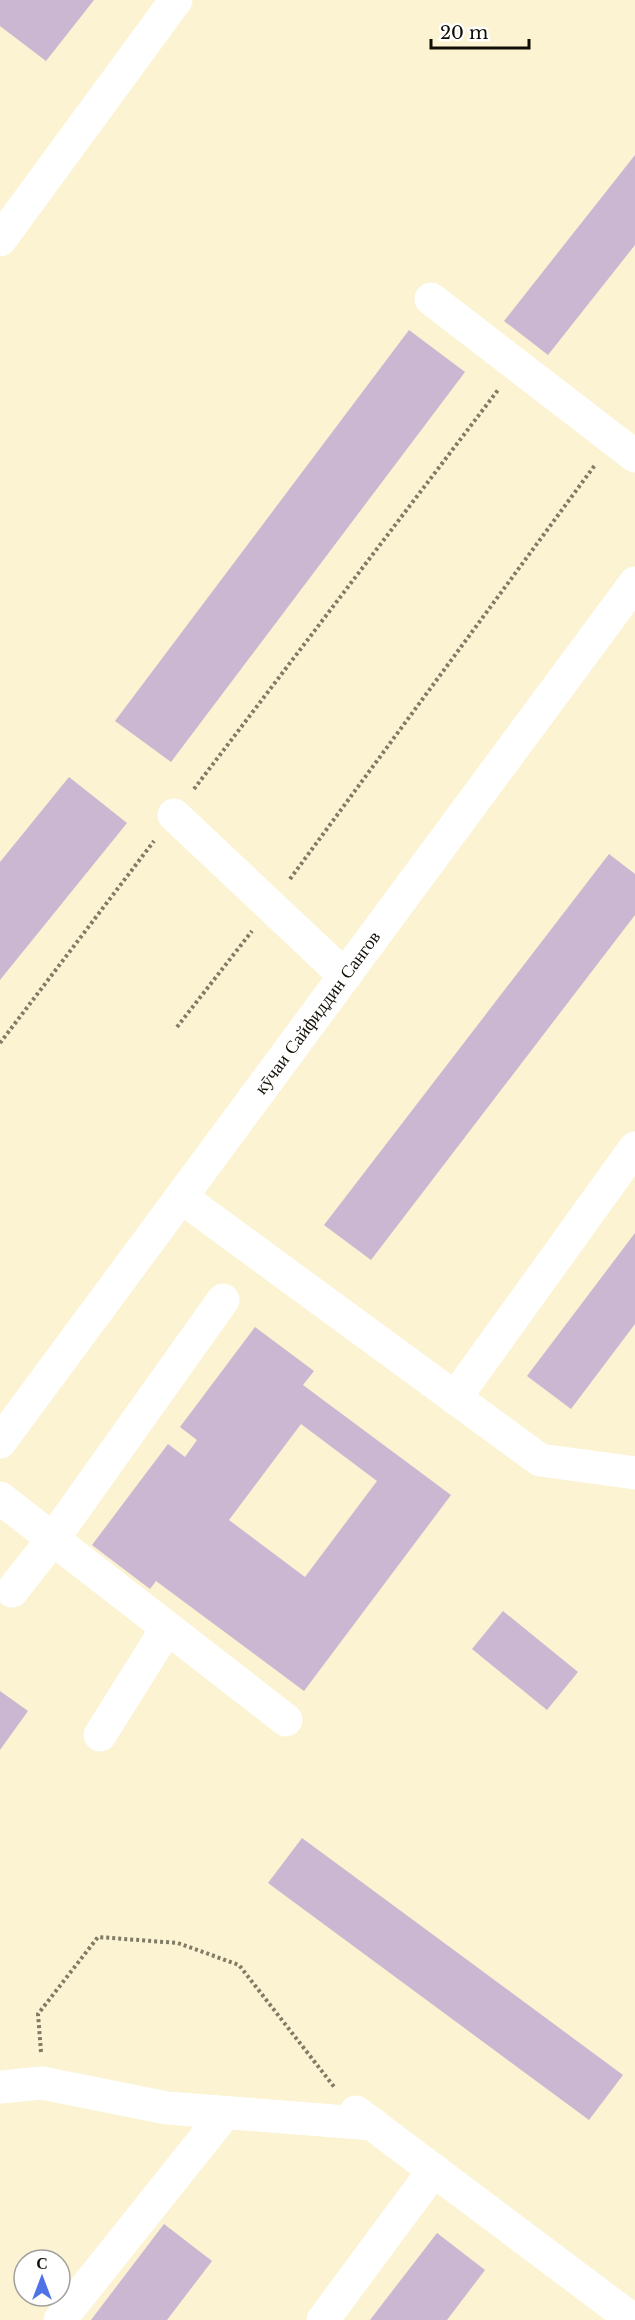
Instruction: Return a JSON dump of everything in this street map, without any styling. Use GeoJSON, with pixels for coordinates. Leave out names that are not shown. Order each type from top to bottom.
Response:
{"type":"FeatureCollection","features":[{"type":"Feature","properties":{"kind":"street"},"geometry":{"type":"LineString","coordinates":[[0,240],[176,0]]}},
{"type":"Feature","properties":{"kind":"street"},"geometry":{"type":"LineString","coordinates":[[431,299],[624,447]]}},
{"type":"Feature","properties":{"kind":"street","name":"кӯчаи Сайфиддин Сангов"},"geometry":{"type":"LineString","coordinates":[[0,1442],[635,583]]}},
{"type":"Feature","properties":{"kind":"street"},"geometry":{"type":"LineString","coordinates":[[174,815],[345,976]]}},
{"type":"Feature","properties":{"kind":"street"},"geometry":{"type":"LineString","coordinates":[[455,1398],[635,1148]]}},
{"type":"Feature","properties":{"kind":"street"},"geometry":{"type":"LineString","coordinates":[[181,1197],[540,1460],[635,1473]]}},
{"type":"Feature","properties":{"kind":"street"},"geometry":{"type":"LineString","coordinates":[[12,1591],[53,1539],[223,1300]]}},
{"type":"Feature","properties":{"kind":"street"},"geometry":{"type":"LineString","coordinates":[[0,1498],[286,1720]]}},
{"type":"Feature","properties":{"kind":"street"},"geometry":{"type":"LineString","coordinates":[[100,1735],[167,1628]]}},
{"type":"Feature","properties":{"kind":"street"},"geometry":{"type":"LineString","coordinates":[[0,2087],[42,2083],[167,2108],[225,2113],[362,2116],[633,2320]]}},
{"type":"Feature","properties":{"kind":"street"},"geometry":{"type":"LineString","coordinates":[[60,2320],[225,2113]]}},
{"type":"Feature","properties":{"kind":"street"},"geometry":{"type":"LineString","coordinates":[[324,2320],[434,2170]]}},
{"type":"Feature","properties":{"kind":"path"},"geometry":{"type":"LineString","coordinates":[[0,1042],[517,365]]}},
{"type":"Feature","properties":{"kind":"path"},"geometry":{"type":"LineString","coordinates":[[177,1027],[624,447]]}},
{"type":"Feature","properties":{"kind":"path"},"geometry":{"type":"LineString","coordinates":[[42,2083],[38,2014],[98,1937],[178,1943],[239,1965],[362,2116]]}},
{"type":"Feature","properties":{"kind":"building"},"geometry":{"type":"Polygon","coordinates":[[[0,0],[94,0],[46,61],[0,26],[0,0]]]}},
{"type":"Feature","properties":{"kind":"building"},"geometry":{"type":"Polygon","coordinates":[[[635,155],[635,245],[548,355],[504,321],[635,155]]]}},
{"type":"Feature","properties":{"kind":"building"},"geometry":{"type":"Polygon","coordinates":[[[409,330],[465,372],[171,762],[115,721],[409,330]]]}},
{"type":"Feature","properties":{"kind":"building"},"geometry":{"type":"Polygon","coordinates":[[[69,777],[127,823],[0,980],[0,862],[69,777]]]}},
{"type":"Feature","properties":{"kind":"building"},"geometry":{"type":"Polygon","coordinates":[[[609,854],[635,874],[635,915],[371,1260],[324,1225],[609,854]]]}},
{"type":"Feature","properties":{"kind":"building"},"geometry":{"type":"Polygon","coordinates":[[[635,1233],[635,1324],[571,1409],[527,1376],[635,1233]]]}},
{"type":"Feature","properties":{"kind":"building"},"geometry":{"type":"Polygon","coordinates":[[[255,1327],[314,1371],[303,1385],[451,1495],[304,1691],[156,1581],[150,1589],[92,1545],[168,1444],[185,1457],[197,1440],[180,1427],[255,1327]],[[301,1424],[229,1520],[305,1577],[377,1481],[301,1424]]]}},
{"type":"Feature","properties":{"kind":"building"},"geometry":{"type":"Polygon","coordinates":[[[503,1611],[578,1672],[547,1710],[472,1649],[503,1611]]]}},
{"type":"Feature","properties":{"kind":"building"},"geometry":{"type":"Polygon","coordinates":[[[0,1691],[28,1711],[0,1750],[0,1691]]]}},
{"type":"Feature","properties":{"kind":"building"},"geometry":{"type":"Polygon","coordinates":[[[302,1838],[623,2075],[589,2120],[268,1883],[302,1838]]]}},
{"type":"Feature","properties":{"kind":"building"},"geometry":{"type":"Polygon","coordinates":[[[164,2224],[212,2261],[167,2320],[91,2320],[164,2224]]]}},
{"type":"Feature","properties":{"kind":"building"},"geometry":{"type":"Polygon","coordinates":[[[437,2233],[485,2270],[447,2320],[370,2320],[437,2233]]]}}]}
